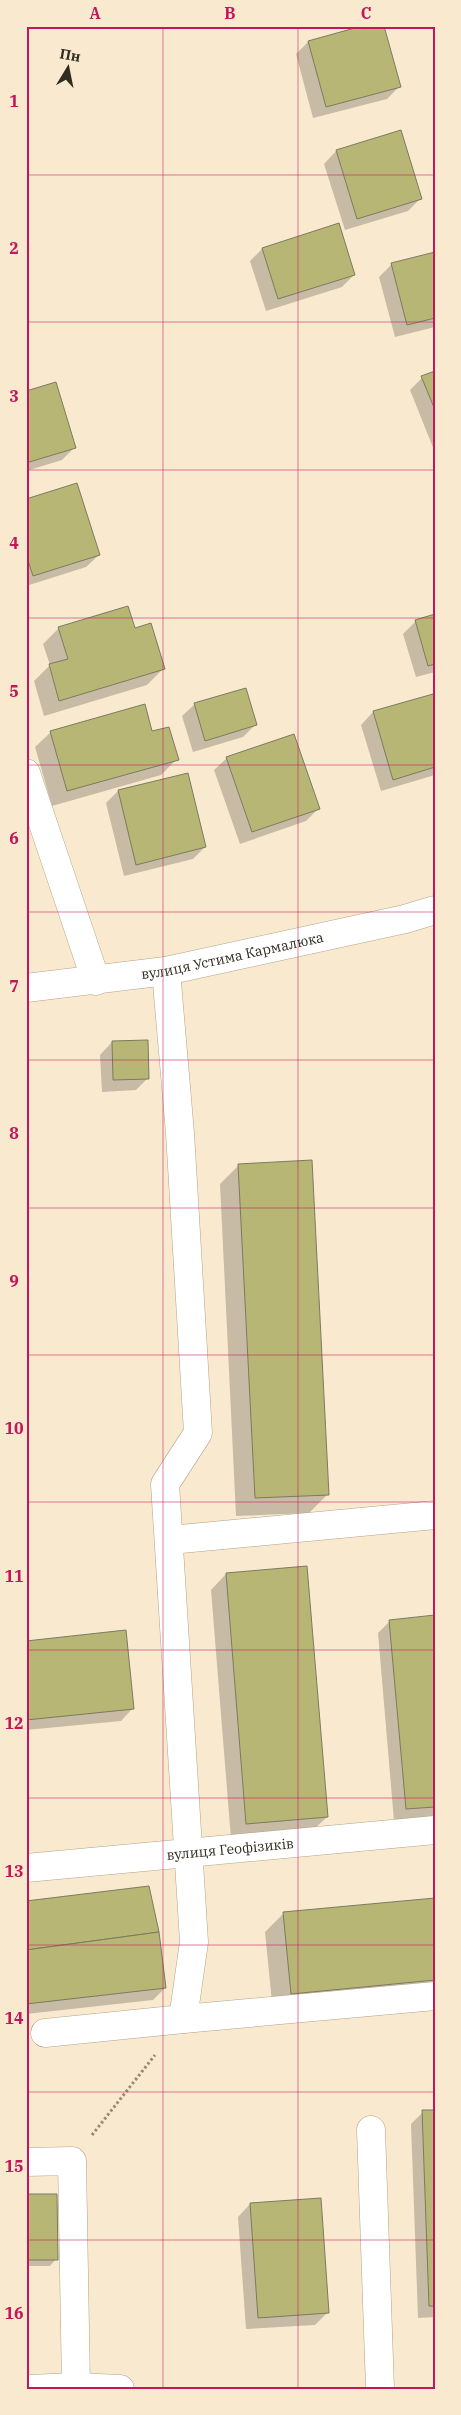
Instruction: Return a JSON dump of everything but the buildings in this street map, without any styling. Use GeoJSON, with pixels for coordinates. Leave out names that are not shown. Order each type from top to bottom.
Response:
{"type":"FeatureCollection","features":[{"type":"Feature","properties":{"kind":"street"},"geometry":{"type":"LineString","coordinates":[[26,773],[96,981]]}},
{"type":"Feature","properties":{"kind":"street","name":"вулиця Устима Кармалюка"},"geometry":{"type":"LineString","coordinates":[[26,988],[166,971],[405,919],[435,910]]}},
{"type":"Feature","properties":{"kind":"street"},"geometry":{"type":"LineString","coordinates":[[166,971],[180,1134],[198,1433],[165,1484],[194,1942],[183,2019]]}},
{"type":"Feature","properties":{"kind":"street"},"geometry":{"type":"LineString","coordinates":[[170,1540],[435,1515]]}},
{"type":"Feature","properties":{"kind":"street","name":"вулиця Геофізиків"},"geometry":{"type":"LineString","coordinates":[[26,1868],[435,1830]]}},
{"type":"Feature","properties":{"kind":"street"},"geometry":{"type":"LineString","coordinates":[[45,2033],[435,1996]]}},
{"type":"Feature","properties":{"kind":"street"},"geometry":{"type":"LineString","coordinates":[[371,2130],[380,2389]]}},
{"type":"Feature","properties":{"kind":"street"},"geometry":{"type":"LineString","coordinates":[[26,2162],[72,2161],[76,2387]]}},
{"type":"Feature","properties":{"kind":"street"},"geometry":{"type":"LineString","coordinates":[[29,2389],[76,2387],[120,2389]]}},
{"type":"Feature","properties":{"kind":"path"},"geometry":{"type":"LineString","coordinates":[[72,2161],[183,2019]]}}]}
